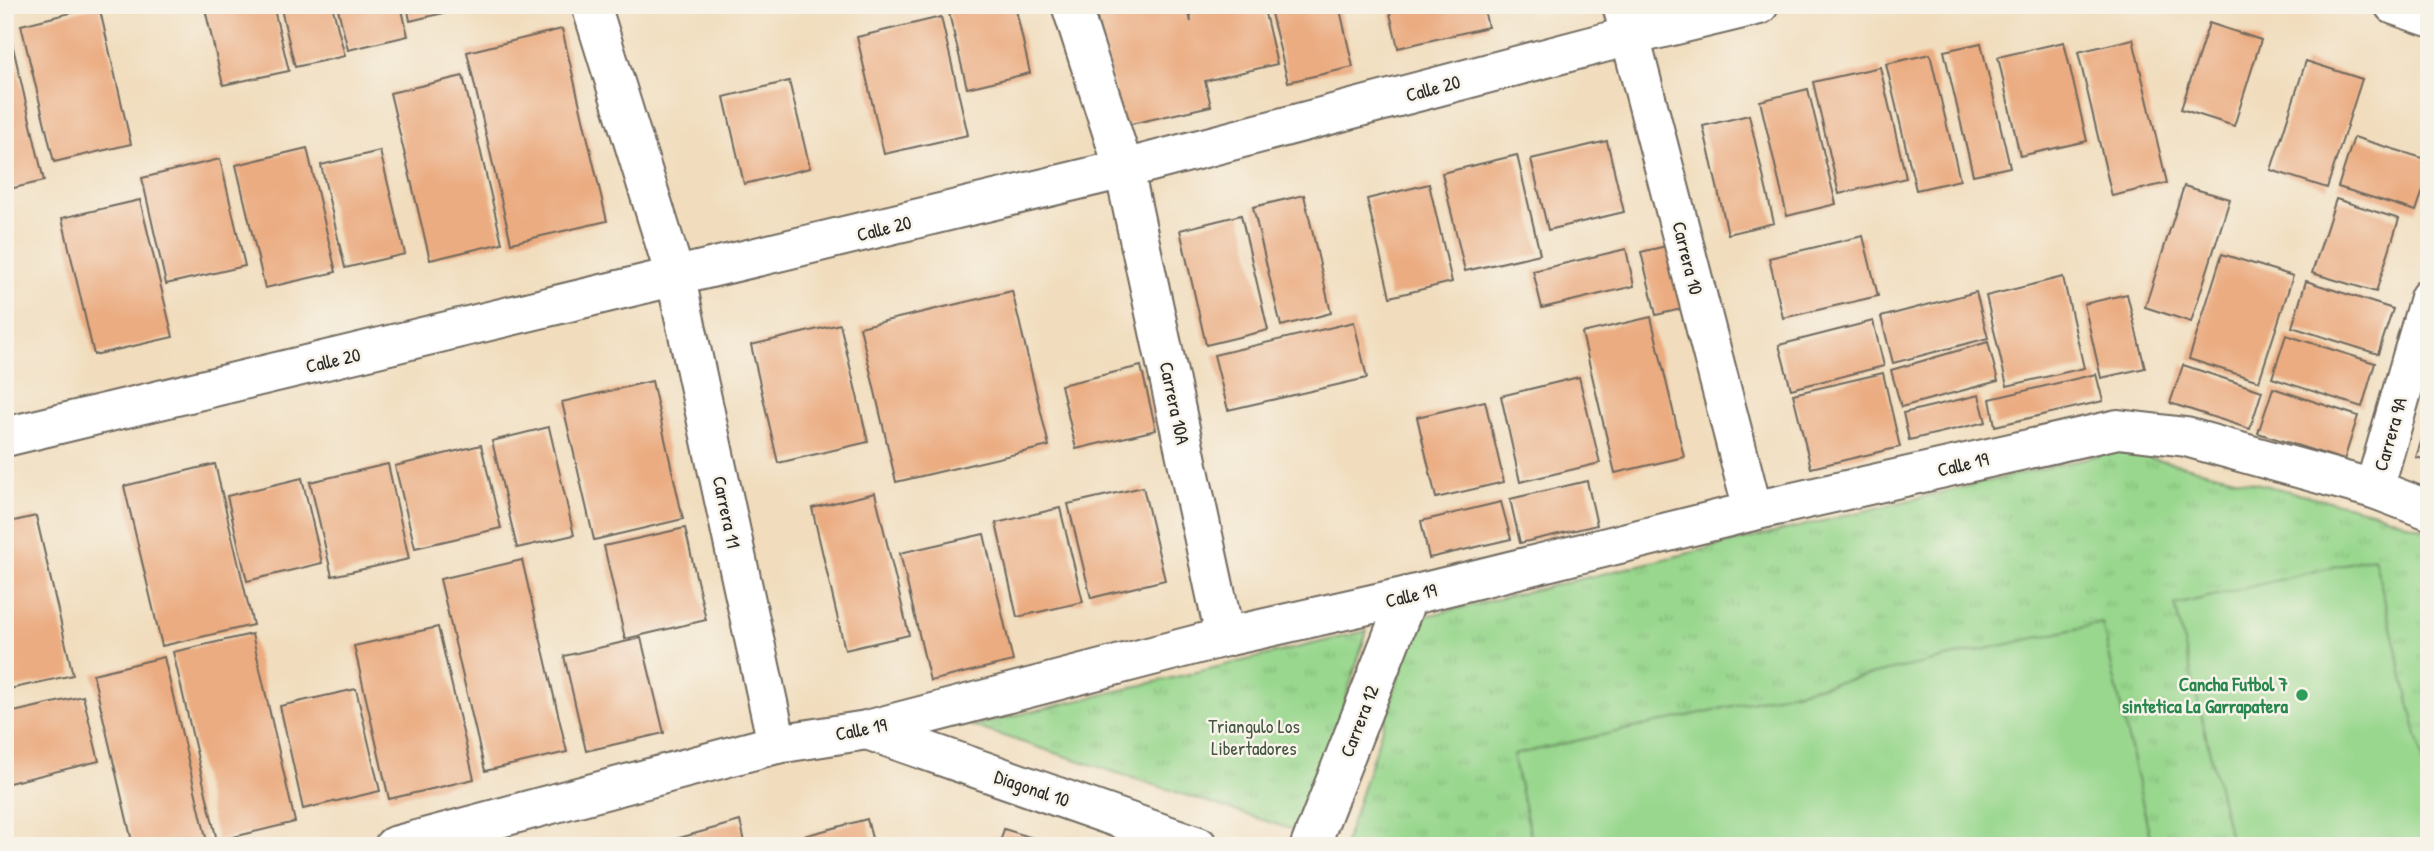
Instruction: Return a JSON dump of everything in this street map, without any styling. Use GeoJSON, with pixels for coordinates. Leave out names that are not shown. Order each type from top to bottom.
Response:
{"type":"FeatureCollection","features":[{"type":"Feature","properties":{"kind":"street","name":"Carrera 11"},"geometry":{"type":"LineString","coordinates":[[591,5],[676,279],[777,744]]}},
{"type":"Feature","properties":{"kind":"street","name":"Carrera 10A"},"geometry":{"type":"LineString","coordinates":[[1071,5],[1124,169],[1226,636]]}},
{"type":"Feature","properties":{"kind":"street","name":"Calle 20"},"geometry":{"type":"LineString","coordinates":[[5,437],[676,279],[1124,169],[1626,21],[1759,5]]}},
{"type":"Feature","properties":{"kind":"street"},"geometry":{"type":"LineString","coordinates":[[2395,5],[2429,17]]}},
{"type":"Feature","properties":{"kind":"street","name":"Carrera 10"},"geometry":{"type":"LineString","coordinates":[[1626,21],[1753,511]]}},
{"type":"Feature","properties":{"kind":"street","name":"Carrera 9A"},"geometry":{"type":"LineString","coordinates":[[2374,489],[2429,298]]}},
{"type":"Feature","properties":{"kind":"street","name":"Calle 19"},"geometry":{"type":"LineString","coordinates":[[394,846],[777,744],[867,730],[1226,636],[1408,596],[1753,511],[2118,429],[2186,437],[2374,489],[2429,510]]}},
{"type":"Feature","properties":{"kind":"street","name":"Carrera 12"},"geometry":{"type":"LineString","coordinates":[[1310,846],[1408,596]]}},
{"type":"Feature","properties":{"kind":"street","name":"Diagonal 10"},"geometry":{"type":"LineString","coordinates":[[867,730],[1198,846]]}},
{"type":"Feature","properties":{"kind":"green space"},"geometry":{"type":"Polygon","coordinates":[[[2119,450],[2375,512],[2429,531],[2429,846],[1344,846],[1418,618],[2119,450]]]}},
{"type":"Feature","properties":{"kind":"green space","name":"Cancha Futbol 7 sintetica La Garrapatera"},"geometry":{"type":"Polygon","coordinates":[[[2374,557],[2429,785],[2429,846],[2232,846],[2175,605],[2374,557]]]}},
{"type":"Feature","properties":{"kind":"green space"},"geometry":{"type":"Polygon","coordinates":[[[2102,623],[2152,846],[1533,846],[1513,755],[2102,623]]]}},
{"type":"Feature","properties":{"kind":"green space","name":"Triangulo Los Libertadores"},"geometry":{"type":"Polygon","coordinates":[[[1367,631],[1303,833],[972,726],[1367,631]]]}},
{"type":"Feature","properties":{"kind":"building"},"geometry":{"type":"Polygon","coordinates":[[[204,5],[273,5],[289,71],[223,85],[204,5]]]}},
{"type":"Feature","properties":{"kind":"building"},"geometry":{"type":"Polygon","coordinates":[[[280,5],[332,5],[345,56],[295,67],[280,5]]]}},
{"type":"Feature","properties":{"kind":"building"},"geometry":{"type":"Polygon","coordinates":[[[337,5],[401,5],[408,36],[348,50],[337,5]]]}},
{"type":"Feature","properties":{"kind":"building"},"geometry":{"type":"Polygon","coordinates":[[[407,5],[463,5],[464,8],[410,21],[407,5]]]}},
{"type":"Feature","properties":{"kind":"building"},"geometry":{"type":"Polygon","coordinates":[[[947,5],[1015,5],[1030,73],[967,88],[947,5]]]}},
{"type":"Feature","properties":{"kind":"building"},"geometry":{"type":"Polygon","coordinates":[[[1094,5],[1187,5],[1191,22],[1189,5],[1263,5],[1277,64],[1205,81],[1211,106],[1122,126],[1094,5]]]}},
{"type":"Feature","properties":{"kind":"building"},"geometry":{"type":"Polygon","coordinates":[[[1269,5],[1339,5],[1353,67],[1288,82],[1269,5]]]}},
{"type":"Feature","properties":{"kind":"building"},"geometry":{"type":"Polygon","coordinates":[[[1388,5],[1483,5],[1488,27],[1398,48],[1388,5]]]}},
{"type":"Feature","properties":{"kind":"building"},"geometry":{"type":"Polygon","coordinates":[[[99,6],[131,144],[54,162],[21,25],[99,6]]]}},
{"type":"Feature","properties":{"kind":"building"},"geometry":{"type":"Polygon","coordinates":[[[941,17],[968,135],[884,154],[857,37],[941,17]]]}},
{"type":"Feature","properties":{"kind":"building"},"geometry":{"type":"Polygon","coordinates":[[[2209,23],[2261,40],[2234,126],[2181,109],[2209,23]]]}},
{"type":"Feature","properties":{"kind":"building"},"geometry":{"type":"Polygon","coordinates":[[[562,29],[607,221],[511,243],[467,52],[562,29]]]}},
{"type":"Feature","properties":{"kind":"building"},"geometry":{"type":"Polygon","coordinates":[[[9,30],[44,181],[5,190],[5,31],[9,30]]]}},
{"type":"Feature","properties":{"kind":"building"},"geometry":{"type":"Polygon","coordinates":[[[2133,39],[2167,183],[2112,196],[2078,52],[2133,39]]]}},
{"type":"Feature","properties":{"kind":"building"},"geometry":{"type":"Polygon","coordinates":[[[2064,42],[2087,141],[2020,156],[1998,57],[2064,42]]]}},
{"type":"Feature","properties":{"kind":"building"},"geometry":{"type":"Polygon","coordinates":[[[1981,43],[2010,167],[1973,175],[1944,51],[1981,43]]]}},
{"type":"Feature","properties":{"kind":"building"},"geometry":{"type":"Polygon","coordinates":[[[1930,54],[1960,180],[1916,190],[1886,64],[1930,54]]]}},
{"type":"Feature","properties":{"kind":"building"},"geometry":{"type":"Polygon","coordinates":[[[2306,61],[2362,79],[2327,188],[2271,170],[2306,61]]]}},
{"type":"Feature","properties":{"kind":"building"},"geometry":{"type":"Polygon","coordinates":[[[1880,67],[1906,178],[1839,194],[1813,82],[1880,67]]]}},
{"type":"Feature","properties":{"kind":"building"},"geometry":{"type":"Polygon","coordinates":[[[463,76],[502,243],[430,260],[390,93],[463,76]]]}},
{"type":"Feature","properties":{"kind":"building"},"geometry":{"type":"Polygon","coordinates":[[[789,81],[810,168],[744,184],[724,97],[789,81]]]}},
{"type":"Feature","properties":{"kind":"building"},"geometry":{"type":"Polygon","coordinates":[[[1808,89],[1836,204],[1787,216],[1760,101],[1808,89]]]}},
{"type":"Feature","properties":{"kind":"building"},"geometry":{"type":"Polygon","coordinates":[[[1749,115],[1774,223],[1728,234],[1703,126],[1749,115]]]}},
{"type":"Feature","properties":{"kind":"building"},"geometry":{"type":"Polygon","coordinates":[[[2354,137],[2429,160],[2429,173],[2416,211],[2338,187],[2354,137]]]}},
{"type":"Feature","properties":{"kind":"building"},"geometry":{"type":"Polygon","coordinates":[[[1607,141],[1624,212],[1548,230],[1531,159],[1607,141]]]}},
{"type":"Feature","properties":{"kind":"building"},"geometry":{"type":"Polygon","coordinates":[[[307,148],[336,272],[265,288],[236,165],[307,148]]]}},
{"type":"Feature","properties":{"kind":"building"},"geometry":{"type":"Polygon","coordinates":[[[380,151],[405,254],[345,268],[321,165],[380,151]]]}},
{"type":"Feature","properties":{"kind":"building"},"geometry":{"type":"Polygon","coordinates":[[[1517,155],[1540,254],[1465,271],[1442,173],[1517,155]]]}},
{"type":"Feature","properties":{"kind":"building"},"geometry":{"type":"Polygon","coordinates":[[[220,159],[245,266],[166,284],[142,178],[220,159]]]}},
{"type":"Feature","properties":{"kind":"building"},"geometry":{"type":"Polygon","coordinates":[[[1429,184],[1452,282],[1390,297],[1367,199],[1429,184]]]}},
{"type":"Feature","properties":{"kind":"building"},"geometry":{"type":"Polygon","coordinates":[[[2184,186],[2230,199],[2191,322],[2145,307],[2184,186]]]}},
{"type":"Feature","properties":{"kind":"building"},"geometry":{"type":"Polygon","coordinates":[[[1304,195],[1331,313],[1281,326],[1253,207],[1304,195]]]}},
{"type":"Feature","properties":{"kind":"building"},"geometry":{"type":"Polygon","coordinates":[[[2336,199],[2399,219],[2376,292],[2312,273],[2336,199]]]}},
{"type":"Feature","properties":{"kind":"building"},"geometry":{"type":"Polygon","coordinates":[[[140,200],[173,337],[94,355],[62,218],[140,200]]]}},
{"type":"Feature","properties":{"kind":"building"},"geometry":{"type":"Polygon","coordinates":[[[1241,215],[1268,330],[1206,345],[1180,230],[1241,215]]]}},
{"type":"Feature","properties":{"kind":"building"},"geometry":{"type":"Polygon","coordinates":[[[1863,236],[1878,296],[1783,318],[1769,258],[1863,236]]]}},
{"type":"Feature","properties":{"kind":"building"},"geometry":{"type":"Polygon","coordinates":[[[1679,243],[1694,306],[1656,315],[1641,252],[1679,243]]]}},
{"type":"Feature","properties":{"kind":"building"},"geometry":{"type":"Polygon","coordinates":[[[1626,249],[1634,286],[1542,308],[1533,271],[1626,249]]]}},
{"type":"Feature","properties":{"kind":"building"},"geometry":{"type":"Polygon","coordinates":[[[2222,254],[2293,276],[2259,381],[2189,359],[2222,254]]]}},
{"type":"Feature","properties":{"kind":"building"},"geometry":{"type":"Polygon","coordinates":[[[2063,277],[2084,368],[2007,386],[1986,296],[2063,277]]]}},
{"type":"Feature","properties":{"kind":"building"},"geometry":{"type":"Polygon","coordinates":[[[2306,281],[2393,309],[2378,354],[2292,327],[2306,281]]]}},
{"type":"Feature","properties":{"kind":"building"},"geometry":{"type":"Polygon","coordinates":[[[1012,291],[1049,446],[896,482],[860,327],[1012,291]]]}},
{"type":"Feature","properties":{"kind":"building"},"geometry":{"type":"Polygon","coordinates":[[[1976,292],[1988,338],[1893,363],[1881,317],[1976,292]]]}},
{"type":"Feature","properties":{"kind":"building"},"geometry":{"type":"Polygon","coordinates":[[[2127,294],[2145,368],[2101,378],[2084,304],[2127,294]]]}},
{"type":"Feature","properties":{"kind":"building"},"geometry":{"type":"Polygon","coordinates":[[[1651,317],[1684,457],[1615,473],[1582,333],[1651,317]]]}},
{"type":"Feature","properties":{"kind":"building"},"geometry":{"type":"Polygon","coordinates":[[[1873,321],[1884,366],[1791,389],[1779,345],[1873,321]]]}},
{"type":"Feature","properties":{"kind":"building"},"geometry":{"type":"Polygon","coordinates":[[[1354,322],[1367,378],[1228,410],[1214,355],[1354,322]]]}},
{"type":"Feature","properties":{"kind":"building"},"geometry":{"type":"Polygon","coordinates":[[[840,324],[868,442],[778,463],[751,345],[840,324]]]}},
{"type":"Feature","properties":{"kind":"building"},"geometry":{"type":"Polygon","coordinates":[[[2286,335],[2375,363],[2362,407],[2272,378],[2286,335]]]}},
{"type":"Feature","properties":{"kind":"building"},"geometry":{"type":"Polygon","coordinates":[[[1988,342],[1998,381],[1901,407],[1891,370],[1988,342]]]}},
{"type":"Feature","properties":{"kind":"building"},"geometry":{"type":"Polygon","coordinates":[[[2183,365],[2262,391],[2250,429],[2170,403],[2183,365]]]}},
{"type":"Feature","properties":{"kind":"building"},"geometry":{"type":"Polygon","coordinates":[[[1141,366],[1156,430],[1076,449],[1061,385],[1141,366]]]}},
{"type":"Feature","properties":{"kind":"building"},"geometry":{"type":"Polygon","coordinates":[[[1883,373],[1900,447],[1811,468],[1793,394],[1883,373]]]}},
{"type":"Feature","properties":{"kind":"building"},"geometry":{"type":"Polygon","coordinates":[[[2096,374],[2103,401],[1995,426],[1990,399],[2096,374]]]}},
{"type":"Feature","properties":{"kind":"building"},"geometry":{"type":"Polygon","coordinates":[[[1579,377],[1600,463],[1520,482],[1501,396],[1579,377]]]}},
{"type":"Feature","properties":{"kind":"building"},"geometry":{"type":"Polygon","coordinates":[[[652,381],[683,519],[594,540],[562,402],[652,381]]]}},
{"type":"Feature","properties":{"kind":"building"},"geometry":{"type":"Polygon","coordinates":[[[2273,388],[2358,416],[2344,460],[2258,433],[2273,388]]]}},
{"type":"Feature","properties":{"kind":"building"},"geometry":{"type":"Polygon","coordinates":[[[1979,395],[1986,422],[1909,440],[1903,413],[1979,395]]]}},
{"type":"Feature","properties":{"kind":"building"},"geometry":{"type":"Polygon","coordinates":[[[1485,401],[1504,482],[1436,498],[1417,417],[1485,401]]]}},
{"type":"Feature","properties":{"kind":"building"},"geometry":{"type":"Polygon","coordinates":[[[2429,418],[2429,461],[2416,457],[2429,418]]]}},
{"type":"Feature","properties":{"kind":"building"},"geometry":{"type":"Polygon","coordinates":[[[549,427],[574,535],[517,548],[492,441],[549,427]]]}},
{"type":"Feature","properties":{"kind":"building"},"geometry":{"type":"Polygon","coordinates":[[[481,445],[501,528],[415,548],[395,466],[481,445]]]}},
{"type":"Feature","properties":{"kind":"building"},"geometry":{"type":"Polygon","coordinates":[[[215,464],[253,625],[162,646],[124,486],[215,464]]]}},
{"type":"Feature","properties":{"kind":"building"},"geometry":{"type":"Polygon","coordinates":[[[388,464],[409,559],[332,576],[310,482],[388,464]]]}},
{"type":"Feature","properties":{"kind":"building"},"geometry":{"type":"Polygon","coordinates":[[[302,478],[322,563],[247,581],[227,496],[302,478]]]}},
{"type":"Feature","properties":{"kind":"building"},"geometry":{"type":"Polygon","coordinates":[[[1587,481],[1597,525],[1520,543],[1510,499],[1587,481]]]}},
{"type":"Feature","properties":{"kind":"building"},"geometry":{"type":"Polygon","coordinates":[[[1143,487],[1165,580],[1091,598],[1068,504],[1143,487]]]}},
{"type":"Feature","properties":{"kind":"building"},"geometry":{"type":"Polygon","coordinates":[[[875,493],[909,635],[845,650],[812,508],[875,493]]]}},
{"type":"Feature","properties":{"kind":"building"},"geometry":{"type":"Polygon","coordinates":[[[1501,502],[1511,539],[1429,558],[1421,521],[1501,502]]]}},
{"type":"Feature","properties":{"kind":"building"},"geometry":{"type":"Polygon","coordinates":[[[1060,508],[1083,602],[1017,617],[996,523],[1060,508]]]}},
{"type":"Feature","properties":{"kind":"building"},"geometry":{"type":"Polygon","coordinates":[[[36,516],[73,675],[5,690],[5,523],[36,516]]]}},
{"type":"Feature","properties":{"kind":"building"},"geometry":{"type":"Polygon","coordinates":[[[685,528],[706,620],[625,639],[604,546],[685,528]]]}},
{"type":"Feature","properties":{"kind":"building"},"geometry":{"type":"Polygon","coordinates":[[[984,534],[1013,661],[930,681],[900,553],[984,534]]]}},
{"type":"Feature","properties":{"kind":"building"},"geometry":{"type":"Polygon","coordinates":[[[522,560],[567,752],[485,771],[440,579],[522,560]]]}},
{"type":"Feature","properties":{"kind":"building"},"geometry":{"type":"Polygon","coordinates":[[[438,627],[474,779],[389,799],[354,646],[438,627]]]}},
{"type":"Feature","properties":{"kind":"building"},"geometry":{"type":"Polygon","coordinates":[[[252,634],[295,822],[217,841],[173,652],[252,634]]]}},
{"type":"Feature","properties":{"kind":"building"},"geometry":{"type":"Polygon","coordinates":[[[641,638],[664,733],[586,751],[564,656],[641,638]]]}},
{"type":"Feature","properties":{"kind":"building"},"geometry":{"type":"Polygon","coordinates":[[[164,657],[208,846],[133,846],[93,674],[164,657]]]}},
{"type":"Feature","properties":{"kind":"building"},"geometry":{"type":"Polygon","coordinates":[[[356,689],[380,791],[303,809],[280,706],[356,689]]]}},
{"type":"Feature","properties":{"kind":"building"},"geometry":{"type":"Polygon","coordinates":[[[83,696],[99,761],[5,784],[5,714],[83,696]]]}},
{"type":"Feature","properties":{"kind":"building"},"geometry":{"type":"Polygon","coordinates":[[[867,819],[874,846],[770,846],[770,845],[867,819]]]}},
{"type":"Feature","properties":{"kind":"building"},"geometry":{"type":"Polygon","coordinates":[[[740,821],[746,846],[666,846],[665,842],[740,821]]]}},
{"type":"Feature","properties":{"kind":"building"},"geometry":{"type":"Polygon","coordinates":[[[1004,829],[1056,845],[1056,846],[999,846],[1004,829]]]}},
{"type":"Feature","properties":{"kind":"place","name":"Cancha Futbol 7 sintetica La Garrapatera"},"geometry":{"type":"Point","coordinates":[2302,695]}}]}
